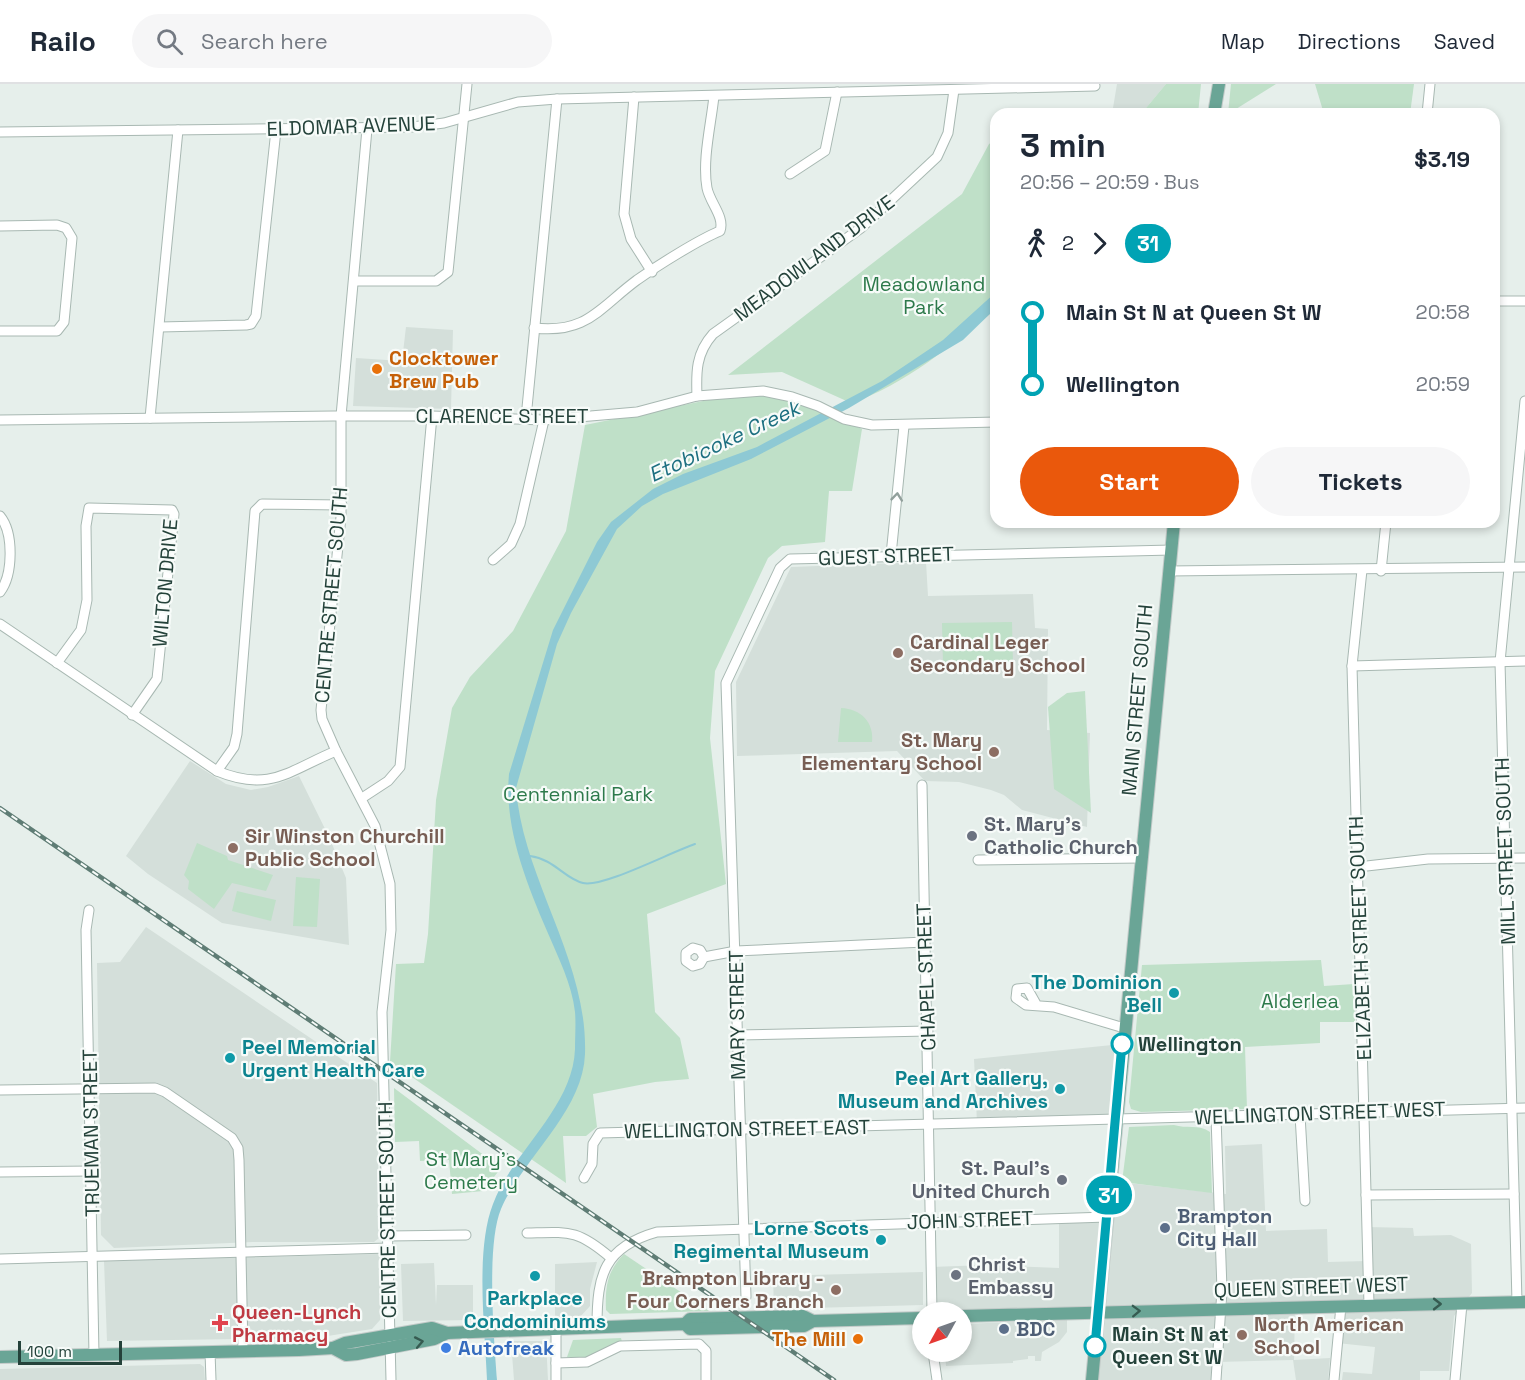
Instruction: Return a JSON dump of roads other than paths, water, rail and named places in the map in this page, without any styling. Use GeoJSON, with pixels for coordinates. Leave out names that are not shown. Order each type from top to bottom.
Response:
{"type":"FeatureCollection","features":[{"type":"Feature","properties":{"kind":"main road"},"geometry":{"type":"LineString","coordinates":[[1215,108],[1218,86]]}},
{"type":"Feature","properties":{"kind":"main road","name":"MAIN STREET SOUTH"},"geometry":{"type":"LineString","coordinates":[[1092,1380],[1115,1119],[1174,528]]}},
{"type":"Feature","properties":{"kind":"main road","name":"QUEEN STREET WEST"},"geometry":{"type":"LineString","coordinates":[[972,1316],[1521,1302]]}},
{"type":"Feature","properties":{"kind":"main road"},"geometry":{"type":"LineString","coordinates":[[0,1357],[333,1348],[346,1355],[432,1328],[447,1333],[556,1327],[684,1324],[690,1319],[803,1316],[813,1321],[912,1318]]}},
{"type":"Feature","properties":{"kind":"street"},"geometry":{"type":"LineString","coordinates":[[354,281],[436,281],[445,277],[448,272],[467,84]]}},
{"type":"Feature","properties":{"kind":"street"},"geometry":{"type":"LineString","coordinates":[[1428,108],[1430,84]]}},
{"type":"Feature","properties":{"kind":"street","name":"ELDOMAR AVENUE"},"geometry":{"type":"LineString","coordinates":[[0,132],[367,129],[412,127],[464,118],[511,103],[557,99],[714,96],[779,89],[837,92],[1095,86]]}},
{"type":"Feature","properties":{"kind":"street","name":"MEADOWLAND DRIVE"},"geometry":{"type":"LineString","coordinates":[[697,396],[700,353],[713,334],[861,228],[937,157],[948,134],[954,90]]}},
{"type":"Feature","properties":{"kind":"street"},"geometry":{"type":"LineString","coordinates":[[790,174],[825,151],[837,92]]}},
{"type":"Feature","properties":{"kind":"street"},"geometry":{"type":"LineString","coordinates":[[534,328],[573,327],[585,323],[638,280],[720,231],[722,219],[711,204],[705,177],[714,96]]}},
{"type":"Feature","properties":{"kind":"street"},"geometry":{"type":"LineString","coordinates":[[634,97],[624,214],[631,239],[652,272]]}},
{"type":"Feature","properties":{"kind":"street"},"geometry":{"type":"LineString","coordinates":[[526,418],[557,99]]}},
{"type":"Feature","properties":{"kind":"street","name":"CENTRE STREET SOUTH"},"geometry":{"type":"LineString","coordinates":[[367,129],[341,416],[342,505],[321,710],[322,719],[336,751],[362,798],[382,849],[391,901],[391,930],[382,1012],[391,1380]]}},
{"type":"Feature","properties":{"kind":"street"},"geometry":{"type":"LineString","coordinates":[[150,418],[178,130]]}},
{"type":"Feature","properties":{"kind":"street"},"geometry":{"type":"LineString","coordinates":[[160,327],[246,325],[256,316],[276,130]]}},
{"type":"Feature","properties":{"kind":"street"},"geometry":{"type":"LineString","coordinates":[[0,226],[57,225],[66,228],[72,238],[61,327],[57,331],[0,331]]}},
{"type":"Feature","properties":{"kind":"street"},"geometry":{"type":"LineString","coordinates":[[1500,301],[1525,300]]}},
{"type":"Feature","properties":{"kind":"street","name":"CLARENCE STREET"},"geometry":{"type":"LineString","coordinates":[[0,420],[341,416],[544,420],[637,412],[697,396],[763,391],[818,406],[844,419],[872,425],[990,422]]}},
{"type":"Feature","properties":{"kind":"street","name":"MILL STREET SOUTH"},"geometry":{"type":"LineString","coordinates":[[1521,1302],[1514,1194],[1500,662],[1525,401]]}},
{"type":"Feature","properties":{"kind":"street"},"geometry":{"type":"LineString","coordinates":[[362,798],[388,781],[400,767],[432,416]]}},
{"type":"Feature","properties":{"kind":"street"},"geometry":{"type":"LineString","coordinates":[[493,560],[511,544],[520,524],[544,420]]}},
{"type":"Feature","properties":{"kind":"street"},"geometry":{"type":"LineString","coordinates":[[891,555],[904,426]]}},
{"type":"Feature","properties":{"kind":"street"},"geometry":{"type":"LineString","coordinates":[[217,771],[234,747],[237,734],[255,511],[262,504],[342,505]]}},
{"type":"Feature","properties":{"kind":"street","name":"WILTON DRIVE"},"geometry":{"type":"LineString","coordinates":[[57,663],[81,630],[87,600],[86,526],[89,508],[172,510],[174,514],[157,679],[132,715]]}},
{"type":"Feature","properties":{"kind":"street"},"geometry":{"type":"LineString","coordinates":[[0,516],[5,522],[9,542],[7,582],[0,592]]}},
{"type":"Feature","properties":{"kind":"street"},"geometry":{"type":"LineString","coordinates":[[1381,571],[1385,528]]}},
{"type":"Feature","properties":{"kind":"street","name":"GUEST STREET"},"geometry":{"type":"LineString","coordinates":[[728,733],[726,683],[783,565],[790,559],[1172,550]]}},
{"type":"Feature","properties":{"kind":"street"},"geometry":{"type":"LineString","coordinates":[[1169,571],[1381,571],[1525,567]]}},
{"type":"Feature","properties":{"kind":"street","name":"ELIZABETH STREET SOUTH"},"geometry":{"type":"LineString","coordinates":[[1362,570],[1352,666],[1369,1305]]}},
{"type":"Feature","properties":{"kind":"street"},"geometry":{"type":"LineString","coordinates":[[0,624],[217,771],[244,780],[274,779],[336,751]]}},
{"type":"Feature","properties":{"kind":"street"},"geometry":{"type":"LineString","coordinates":[[1352,666],[1525,661]]}},
{"type":"Feature","properties":{"kind":"street","name":"MARY STREET"},"geometry":{"type":"LineString","coordinates":[[728,733],[746,1297]]}},
{"type":"Feature","properties":{"kind":"street","name":"CHAPEL STREET"},"geometry":{"type":"LineString","coordinates":[[922,785],[932,1302]]}},
{"type":"Feature","properties":{"kind":"street"},"geometry":{"type":"LineString","coordinates":[[978,860],[1142,858]]}},
{"type":"Feature","properties":{"kind":"street"},"geometry":{"type":"LineString","coordinates":[[1358,867],[1428,859],[1525,858]]}},
{"type":"Feature","properties":{"kind":"street","name":"TRUEMAN STREET"},"geometry":{"type":"LineString","coordinates":[[89,910],[86,930],[94,1355]]}},
{"type":"Feature","properties":{"kind":"street"},"geometry":{"type":"LineString","coordinates":[[704,957],[736,951],[924,942]]}},
{"type":"Feature","properties":{"kind":"street"},"geometry":{"type":"LineString","coordinates":[[1036,1004],[1124,1028]]}},
{"type":"Feature","properties":{"kind":"street"},"geometry":{"type":"LineString","coordinates":[[738,1035],[928,1031]]}},
{"type":"Feature","properties":{"kind":"street"},"geometry":{"type":"LineString","coordinates":[[0,1090],[155,1088],[232,1138],[238,1148],[239,1160],[243,1351]]}},
{"type":"Feature","properties":{"kind":"street","name":"WELLINGTON STREET WEST"},"geometry":{"type":"LineString","coordinates":[[1115,1119],[1525,1108]]}},
{"type":"Feature","properties":{"kind":"street"},"geometry":{"type":"LineString","coordinates":[[1300,1114],[1305,1201]]}},
{"type":"Feature","properties":{"kind":"street"},"geometry":{"type":"LineString","coordinates":[[1216,1117],[1221,1309],[1216,1380]]}},
{"type":"Feature","properties":{"kind":"street","name":"WELLINGTON STREET EAST"},"geometry":{"type":"LineString","coordinates":[[584,1178],[592,1164],[596,1136],[600,1133],[1115,1119]]}},
{"type":"Feature","properties":{"kind":"street"},"geometry":{"type":"LineString","coordinates":[[0,1172],[91,1171]]}},
{"type":"Feature","properties":{"kind":"street"},"geometry":{"type":"LineString","coordinates":[[1366,1195],[1514,1194]]}},
{"type":"Feature","properties":{"kind":"street","name":"JOHN STREET"},"geometry":{"type":"LineString","coordinates":[[611,1258],[635,1238],[657,1232],[1107,1217]]}},
{"type":"Feature","properties":{"kind":"street"},"geometry":{"type":"LineString","coordinates":[[527,1233],[580,1234],[611,1258],[599,1284],[597,1326]]}},
{"type":"Feature","properties":{"kind":"street"},"geometry":{"type":"LineString","coordinates":[[388,1236],[466,1235]]}},
{"type":"Feature","properties":{"kind":"street"},"geometry":{"type":"LineString","coordinates":[[0,1259],[389,1248]]}},
{"type":"Feature","properties":{"kind":"street"},"geometry":{"type":"LineString","coordinates":[[1455,1380],[1462,1304]]}},
{"type":"Feature","properties":{"kind":"street"},"geometry":{"type":"LineString","coordinates":[[1334,1380],[1341,1306]]}},
{"type":"Feature","properties":{"kind":"street"},"geometry":{"type":"LineString","coordinates":[[556,1327],[556,1380]]}},
{"type":"Feature","properties":{"kind":"street"},"geometry":{"type":"LineString","coordinates":[[556,1363],[587,1362],[620,1346],[699,1344],[706,1351],[706,1380]]}},
{"type":"Feature","properties":{"kind":"street"},"geometry":{"type":"LineString","coordinates":[[210,1352],[211,1380]]}},
{"type":"Feature","properties":{"kind":"street"},"geometry":{"type":"LineString","coordinates":[[934,1362],[937,1380]]}},
{"type":"Feature","properties":{"kind":"water"},"geometry":{"type":"Polygon","coordinates":[[[990,297],[990,314],[963,340],[849,408],[751,459],[663,494],[642,506],[617,529],[571,613],[557,644],[516,788],[521,822],[530,855],[576,986],[583,1019],[585,1054],[582,1075],[574,1096],[511,1190],[496,1225],[492,1268],[497,1380],[487,1380],[482,1290],[487,1223],[502,1185],[564,1091],[572,1070],[575,1049],[575,1012],[571,991],[524,874],[513,834],[508,794],[509,774],[553,630],[597,542],[611,522],[653,489],[683,474],[757,447],[882,381],[943,340],[990,297]]]}},
{"type":"Feature","properties":{"kind":"waterway","name":"Etobicoke Creek"},"geometry":{"type":"LineString","coordinates":[[530,856],[546,861],[570,878],[583,883],[592,883],[620,875],[695,844]]}},
{"type":"Feature","properties":{"kind":"railway"},"geometry":{"type":"LineString","coordinates":[[0,808],[834,1380]]}},
{"type":"Feature","properties":{"kind":"place","name":"Clocktower Brew Pub"},"geometry":{"type":"Point","coordinates":[377,369]}},
{"type":"Feature","properties":{"kind":"place","name":"Cardinal Leger Secondary School"},"geometry":{"type":"Point","coordinates":[898,653]}},
{"type":"Feature","properties":{"kind":"place","name":"St. Mary Elementary School"},"geometry":{"type":"Point","coordinates":[994,752]}},
{"type":"Feature","properties":{"kind":"place","name":"St. Mary's Catholic Church"},"geometry":{"type":"Point","coordinates":[972,836]}},
{"type":"Feature","properties":{"kind":"place","name":"Sir Winston Churchill Public School"},"geometry":{"type":"Point","coordinates":[233,848]}},
{"type":"Feature","properties":{"kind":"place","name":"The Dominion Bell"},"geometry":{"type":"Point","coordinates":[1174,993]}},
{"type":"Feature","properties":{"kind":"place","name":"Wellington"},"geometry":{"type":"Point","coordinates":[1122,1044]}},
{"type":"Feature","properties":{"kind":"place","name":"Peel Memorial Urgent Health Care"},"geometry":{"type":"Point","coordinates":[230,1058]}},
{"type":"Feature","properties":{"kind":"place","name":"Peel Art Gallery, Museum and Archives"},"geometry":{"type":"Point","coordinates":[1060,1089]}},
{"type":"Feature","properties":{"kind":"place","name":"St. Paul's United Church"},"geometry":{"type":"Point","coordinates":[1062,1180]}},
{"type":"Feature","properties":{"kind":"place","name":"Brampton City Hall"},"geometry":{"type":"Point","coordinates":[1165,1228]}},
{"type":"Feature","properties":{"kind":"place","name":"Lorne Scots Regimental Museum"},"geometry":{"type":"Point","coordinates":[881,1240]}},
{"type":"Feature","properties":{"kind":"place","name":"Christ Embassy"},"geometry":{"type":"Point","coordinates":[956,1275]}},
{"type":"Feature","properties":{"kind":"place","name":"Parkplace Condominiums"},"geometry":{"type":"Point","coordinates":[535,1276]}},
{"type":"Feature","properties":{"kind":"place","name":"Brampton Library - Four Corners Branch"},"geometry":{"type":"Point","coordinates":[836,1290]}},
{"type":"Feature","properties":{"kind":"place","name":"Queen-Lynch Pharmacy"},"geometry":{"type":"Point","coordinates":[220,1323]}},
{"type":"Feature","properties":{"kind":"place","name":"BDC"},"geometry":{"type":"Point","coordinates":[1004,1329]}},
{"type":"Feature","properties":{"kind":"place","name":"North American School"},"geometry":{"type":"Point","coordinates":[1242,1335]}},
{"type":"Feature","properties":{"kind":"place","name":"The Mill"},"geometry":{"type":"Point","coordinates":[858,1339]}},
{"type":"Feature","properties":{"kind":"place","name":"Main St N at Queen St W"},"geometry":{"type":"Point","coordinates":[1095,1346]}},
{"type":"Feature","properties":{"kind":"place","name":"Autofreak"},"geometry":{"type":"Point","coordinates":[446,1348]}},
{"type":"Feature","properties":{"kind":"park label","name":"Meadowland Park"},"geometry":{"type":"Point","coordinates":[924,296]}},
{"type":"Feature","properties":{"kind":"park label","name":"Centennial Park"},"geometry":{"type":"Point","coordinates":[578,794]}},
{"type":"Feature","properties":{"kind":"park label","name":"Alderlea"},"geometry":{"type":"Point","coordinates":[1300,1001]}},
{"type":"Feature","properties":{"kind":"park label","name":"St Mary's Cemetery"},"geometry":{"type":"Point","coordinates":[471,1170]}}]}
